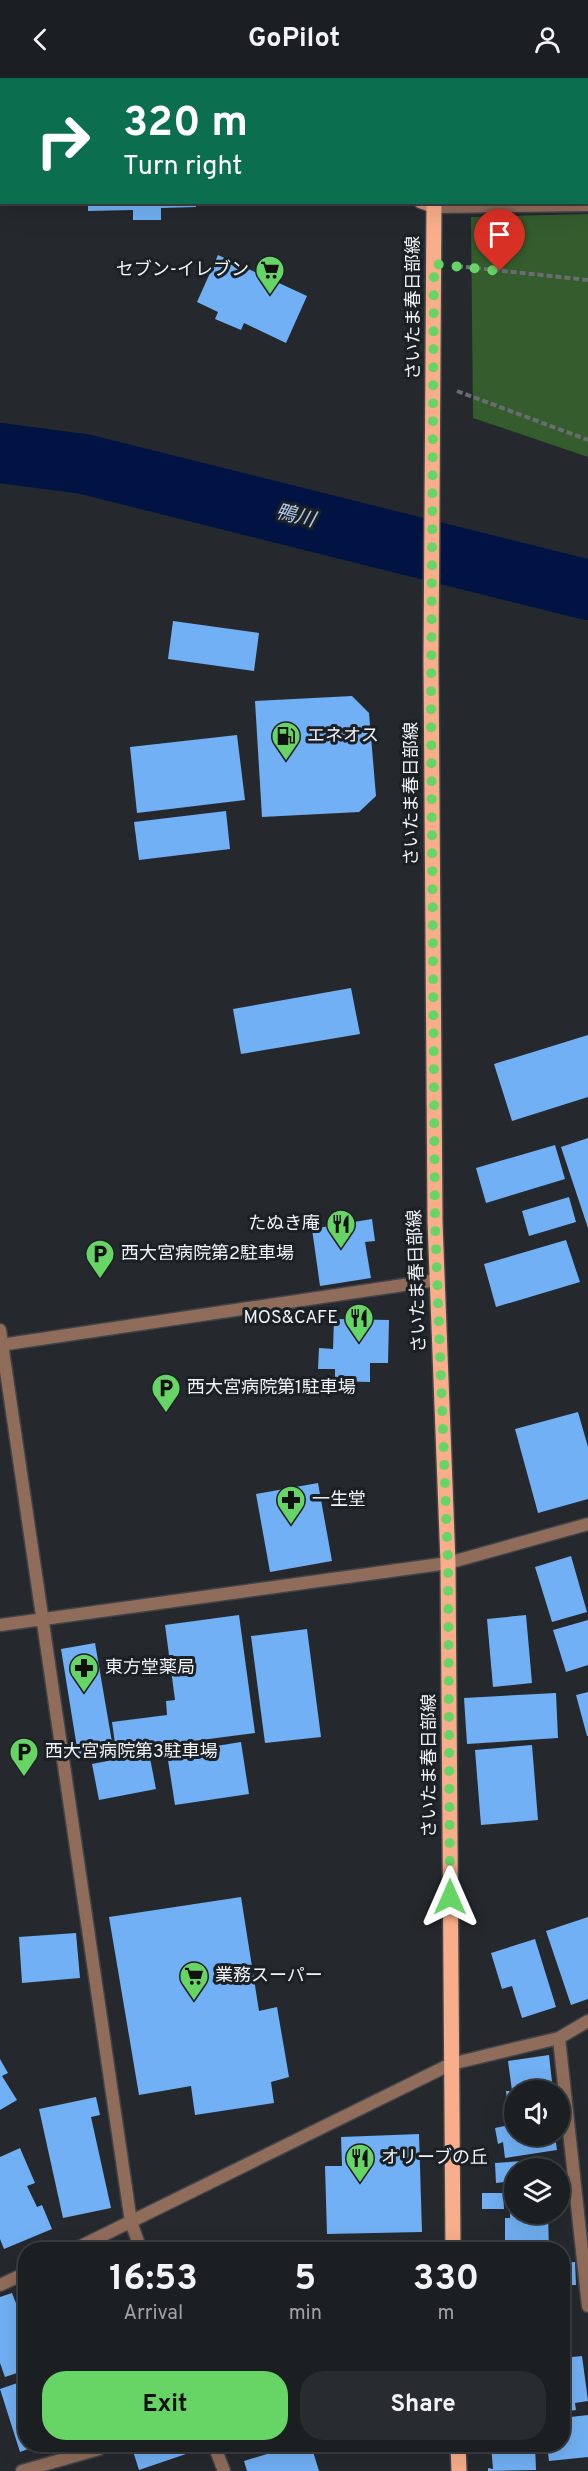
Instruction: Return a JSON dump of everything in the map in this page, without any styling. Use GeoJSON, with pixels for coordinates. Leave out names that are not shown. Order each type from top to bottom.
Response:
{"type":"FeatureCollection","features":[{"type":"Feature","properties":{"kind":"main road","name":"さいたま春日部線"},"geometry":{"type":"LineString","coordinates":[[429,204],[434,264],[431,661],[437,1280],[448,1563],[453,2242]]}},
{"type":"Feature","properties":{"kind":"main road"},"geometry":{"type":"LineString","coordinates":[[458,2452],[459,2471]]}},
{"type":"Feature","properties":{"kind":"street"},"geometry":{"type":"LineString","coordinates":[[429,204],[588,205]]}},
{"type":"Feature","properties":{"kind":"street"},"geometry":{"type":"LineString","coordinates":[[1,1345],[437,1280]]}},
{"type":"Feature","properties":{"kind":"street"},"geometry":{"type":"LineString","coordinates":[[0,1330],[131,2222],[138,2242]]}},
{"type":"Feature","properties":{"kind":"street"},"geometry":{"type":"LineString","coordinates":[[0,1625],[448,1563],[588,1524]]}},
{"type":"Feature","properties":{"kind":"street"},"geometry":{"type":"LineString","coordinates":[[90,2242],[451,2064],[559,2038],[588,2021]]}},
{"type":"Feature","properties":{"kind":"street"},"geometry":{"type":"LineString","coordinates":[[559,2038],[588,2306]]}},
{"type":"Feature","properties":{"kind":"street"},"geometry":{"type":"LineString","coordinates":[[0,2285],[18,2277]]}},
{"type":"Feature","properties":{"kind":"street"},"geometry":{"type":"LineString","coordinates":[[22,2471],[88,2452]]}},
{"type":"Feature","properties":{"kind":"street"},"geometry":{"type":"LineString","coordinates":[[217,2452],[224,2471]]}},
{"type":"Feature","properties":{"kind":"path"},"geometry":{"type":"LineString","coordinates":[[434,264],[588,280]]}},
{"type":"Feature","properties":{"kind":"path"},"geometry":{"type":"LineString","coordinates":[[433,382],[588,440]]}},
{"type":"Feature","properties":{"kind":"green space"},"geometry":{"type":"Polygon","coordinates":[[[588,214],[588,457],[473,418],[471,217],[588,214]]]}},
{"type":"Feature","properties":{"kind":"building"},"geometry":{"type":"Polygon","coordinates":[[[88,204],[196,204],[196,207],[161,208],[161,220],[133,220],[133,210],[88,211],[88,204]]]}},
{"type":"Feature","properties":{"kind":"building"},"geometry":{"type":"Polygon","coordinates":[[[218,255],[307,296],[286,343],[244,323],[241,330],[215,319],[218,312],[197,302],[218,255]]]}},
{"type":"Feature","properties":{"kind":"building"},"geometry":{"type":"Polygon","coordinates":[[[173,621],[259,633],[254,671],[168,659],[173,621]]]}},
{"type":"Feature","properties":{"kind":"building"},"geometry":{"type":"Polygon","coordinates":[[[352,696],[369,713],[376,796],[359,812],[262,817],[255,701],[352,696]]]}},
{"type":"Feature","properties":{"kind":"building"},"geometry":{"type":"Polygon","coordinates":[[[237,735],[245,800],[137,813],[130,747],[237,735]]]}},
{"type":"Feature","properties":{"kind":"building"},"geometry":{"type":"Polygon","coordinates":[[[226,811],[230,849],[139,860],[134,822],[226,811]]]}},
{"type":"Feature","properties":{"kind":"building"},"geometry":{"type":"Polygon","coordinates":[[[351,988],[360,1034],[241,1054],[233,1009],[351,988]]]}},
{"type":"Feature","properties":{"kind":"building"},"geometry":{"type":"Polygon","coordinates":[[[588,1035],[588,1097],[512,1121],[494,1064],[588,1035]]]}},
{"type":"Feature","properties":{"kind":"building"},"geometry":{"type":"Polygon","coordinates":[[[588,1138],[588,1228],[561,1147],[588,1138]]]}},
{"type":"Feature","properties":{"kind":"building"},"geometry":{"type":"Polygon","coordinates":[[[555,1145],[565,1179],[486,1203],[476,1168],[555,1145]]]}},
{"type":"Feature","properties":{"kind":"building"},"geometry":{"type":"Polygon","coordinates":[[[569,1197],[576,1222],[529,1236],[522,1211],[569,1197]]]}},
{"type":"Feature","properties":{"kind":"building"},"geometry":{"type":"Polygon","coordinates":[[[372,1219],[375,1241],[365,1242],[371,1278],[320,1286],[312,1229],[372,1219]]]}},
{"type":"Feature","properties":{"kind":"building"},"geometry":{"type":"Polygon","coordinates":[[[566,1240],[580,1282],[496,1307],[484,1264],[566,1240]]]}},
{"type":"Feature","properties":{"kind":"building"},"geometry":{"type":"Polygon","coordinates":[[[334,1319],[389,1320],[388,1363],[370,1363],[370,1382],[335,1381],[335,1369],[318,1369],[319,1348],[333,1349],[334,1319]]]}},
{"type":"Feature","properties":{"kind":"building"},"geometry":{"type":"Polygon","coordinates":[[[578,1412],[588,1447],[588,1499],[538,1513],[515,1429],[578,1412]]]}},
{"type":"Feature","properties":{"kind":"building"},"geometry":{"type":"Polygon","coordinates":[[[318,1483],[332,1561],[270,1572],[256,1494],[318,1483]]]}},
{"type":"Feature","properties":{"kind":"building"},"geometry":{"type":"Polygon","coordinates":[[[571,1556],[587,1612],[552,1622],[535,1567],[571,1556]]]}},
{"type":"Feature","properties":{"kind":"building"},"geometry":{"type":"Polygon","coordinates":[[[239,1615],[255,1733],[116,1751],[112,1722],[167,1715],[166,1701],[175,1700],[165,1625],[239,1615]]]}},
{"type":"Feature","properties":{"kind":"building"},"geometry":{"type":"Polygon","coordinates":[[[526,1615],[532,1683],[493,1687],[487,1619],[526,1615]]]}},
{"type":"Feature","properties":{"kind":"building"},"geometry":{"type":"Polygon","coordinates":[[[588,1620],[588,1665],[566,1672],[553,1630],[588,1620]]]}},
{"type":"Feature","properties":{"kind":"building"},"geometry":{"type":"Polygon","coordinates":[[[307,1629],[321,1737],[265,1743],[251,1636],[307,1629]]]}},
{"type":"Feature","properties":{"kind":"building"},"geometry":{"type":"Polygon","coordinates":[[[95,1643],[113,1748],[78,1754],[61,1649],[95,1643]]]}},
{"type":"Feature","properties":{"kind":"building"},"geometry":{"type":"Polygon","coordinates":[[[588,1692],[588,1736],[587,1736],[576,1695],[588,1692]]]}},
{"type":"Feature","properties":{"kind":"building"},"geometry":{"type":"Polygon","coordinates":[[[556,1693],[558,1738],[467,1744],[464,1698],[556,1693]]]}},
{"type":"Feature","properties":{"kind":"building"},"geometry":{"type":"Polygon","coordinates":[[[241,1742],[249,1794],[175,1805],[167,1754],[241,1742]]]}},
{"type":"Feature","properties":{"kind":"building"},"geometry":{"type":"Polygon","coordinates":[[[532,1745],[538,1820],[481,1825],[475,1750],[532,1745]]]}},
{"type":"Feature","properties":{"kind":"building"},"geometry":{"type":"Polygon","coordinates":[[[149,1753],[156,1789],[99,1800],[92,1764],[149,1753]]]}},
{"type":"Feature","properties":{"kind":"building"},"geometry":{"type":"Polygon","coordinates":[[[241,1897],[259,2011],[277,2007],[289,2077],[271,2082],[274,2103],[195,2115],[191,2086],[139,2095],[109,1917],[241,1897]]]}},
{"type":"Feature","properties":{"kind":"building"},"geometry":{"type":"Polygon","coordinates":[[[588,1917],[588,1999],[571,2005],[546,1931],[588,1917]]]}},
{"type":"Feature","properties":{"kind":"building"},"geometry":{"type":"Polygon","coordinates":[[[76,1933],[80,1978],[22,1983],[19,1937],[76,1933]]]}},
{"type":"Feature","properties":{"kind":"building"},"geometry":{"type":"Polygon","coordinates":[[[535,1939],[556,2007],[522,2018],[512,1986],[502,1989],[491,1953],[535,1939]]]}},
{"type":"Feature","properties":{"kind":"building"},"geometry":{"type":"Polygon","coordinates":[[[549,2055],[552,2080],[511,2080],[508,2061],[549,2055]]]}},
{"type":"Feature","properties":{"kind":"building"},"geometry":{"type":"Polygon","coordinates":[[[0,2059],[8,2073],[2,2076],[17,2100],[0,2110],[0,2059]]]}},
{"type":"Feature","properties":{"kind":"building"},"geometry":{"type":"Polygon","coordinates":[[[96,2097],[100,2115],[91,2117],[111,2208],[63,2218],[39,2109],[96,2097]]]}},
{"type":"Feature","properties":{"kind":"building"},"geometry":{"type":"Polygon","coordinates":[[[504,2126],[504,2146],[556,2146],[557,2150],[505,2158],[503,2142],[498,2144],[495,2128],[504,2126]]]}},
{"type":"Feature","properties":{"kind":"building"},"geometry":{"type":"Polygon","coordinates":[[[419,2134],[422,2232],[327,2234],[325,2166],[342,2166],[341,2137],[419,2134]]]}},
{"type":"Feature","properties":{"kind":"building"},"geometry":{"type":"Polygon","coordinates":[[[20,2148],[35,2183],[27,2186],[37,2207],[42,2205],[52,2229],[4,2249],[0,2239],[0,2157],[20,2148]]]}},
{"type":"Feature","properties":{"kind":"building"},"geometry":{"type":"Polygon","coordinates":[[[504,2162],[504,2182],[496,2183],[495,2163],[504,2162]]]}},
{"type":"Feature","properties":{"kind":"building"},"geometry":{"type":"Polygon","coordinates":[[[482,2193],[503,2193],[504,2209],[482,2209],[482,2193]]]}},
{"type":"Feature","properties":{"kind":"building"},"geometry":{"type":"Polygon","coordinates":[[[505,2224],[548,2224],[549,2242],[505,2242],[505,2224]]]}},
{"type":"Feature","properties":{"kind":"building"},"geometry":{"type":"Polygon","coordinates":[[[570,2262],[575,2262],[576,2285],[570,2285],[570,2262]]]}},
{"type":"Feature","properties":{"kind":"building"},"geometry":{"type":"Polygon","coordinates":[[[12,2293],[18,2308],[18,2373],[5,2377],[0,2363],[0,2297],[12,2293]]]}},
{"type":"Feature","properties":{"kind":"building"},"geometry":{"type":"Polygon","coordinates":[[[582,2356],[588,2401],[575,2403],[576,2410],[570,2411],[570,2357],[582,2356]]]}},
{"type":"Feature","properties":{"kind":"building"},"geometry":{"type":"Polygon","coordinates":[[[18,2383],[18,2446],[0,2389],[18,2383]]]}},
{"type":"Feature","properties":{"kind":"building"},"geometry":{"type":"Polygon","coordinates":[[[588,2415],[588,2457],[549,2461],[548,2452],[570,2452],[570,2417],[588,2415]]]}},
{"type":"Feature","properties":{"kind":"building"},"geometry":{"type":"Polygon","coordinates":[[[133,2452],[185,2452],[186,2454],[139,2470],[133,2452]]]}},
{"type":"Feature","properties":{"kind":"building"},"geometry":{"type":"Polygon","coordinates":[[[273,2452],[313,2452],[319,2471],[247,2471],[244,2461],[273,2452]]]}},
{"type":"Feature","properties":{"kind":"building"},"geometry":{"type":"Polygon","coordinates":[[[492,2452],[535,2452],[536,2470],[488,2471],[488,2468],[493,2469],[492,2452]]]}},
{"type":"Feature","properties":{"kind":"waterway","name":"鴨川"},"geometry":{"type":"LineString","coordinates":[[0,453],[84,464],[588,590]]}},
{"type":"Feature","properties":{"kind":"place","name":"セブン-イレブン"},"geometry":{"type":"Point","coordinates":[270,296]}},
{"type":"Feature","properties":{"kind":"place","name":"エネオス"},"geometry":{"type":"Point","coordinates":[286,762]}},
{"type":"Feature","properties":{"kind":"place","name":"たぬき庵"},"geometry":{"type":"Point","coordinates":[341,1250]}},
{"type":"Feature","properties":{"kind":"place","name":"西大宮病院第2駐車場"},"geometry":{"type":"Point","coordinates":[100,1280]}},
{"type":"Feature","properties":{"kind":"place","name":"MOS&CAFE"},"geometry":{"type":"Point","coordinates":[359,1344]}},
{"type":"Feature","properties":{"kind":"place","name":"西大宮病院第1駐車場"},"geometry":{"type":"Point","coordinates":[166,1414]}},
{"type":"Feature","properties":{"kind":"place","name":"一生堂"},"geometry":{"type":"Point","coordinates":[291,1526]}},
{"type":"Feature","properties":{"kind":"place","name":"東方堂薬局"},"geometry":{"type":"Point","coordinates":[84,1694]}},
{"type":"Feature","properties":{"kind":"place","name":"西大宮病院第3駐車場"},"geometry":{"type":"Point","coordinates":[24,1778]}},
{"type":"Feature","properties":{"kind":"place","name":"業務スーパー"},"geometry":{"type":"Point","coordinates":[194,2002]}},
{"type":"Feature","properties":{"kind":"place","name":"オリーブの丘"},"geometry":{"type":"Point","coordinates":[360,2184]}},
{"type":"Feature","properties":{"kind":"route"},"geometry":{"type":"LineString","coordinates":[[450,1897],[448,1563],[435,1222],[431,706],[434,264],[500,271]]}}]}
